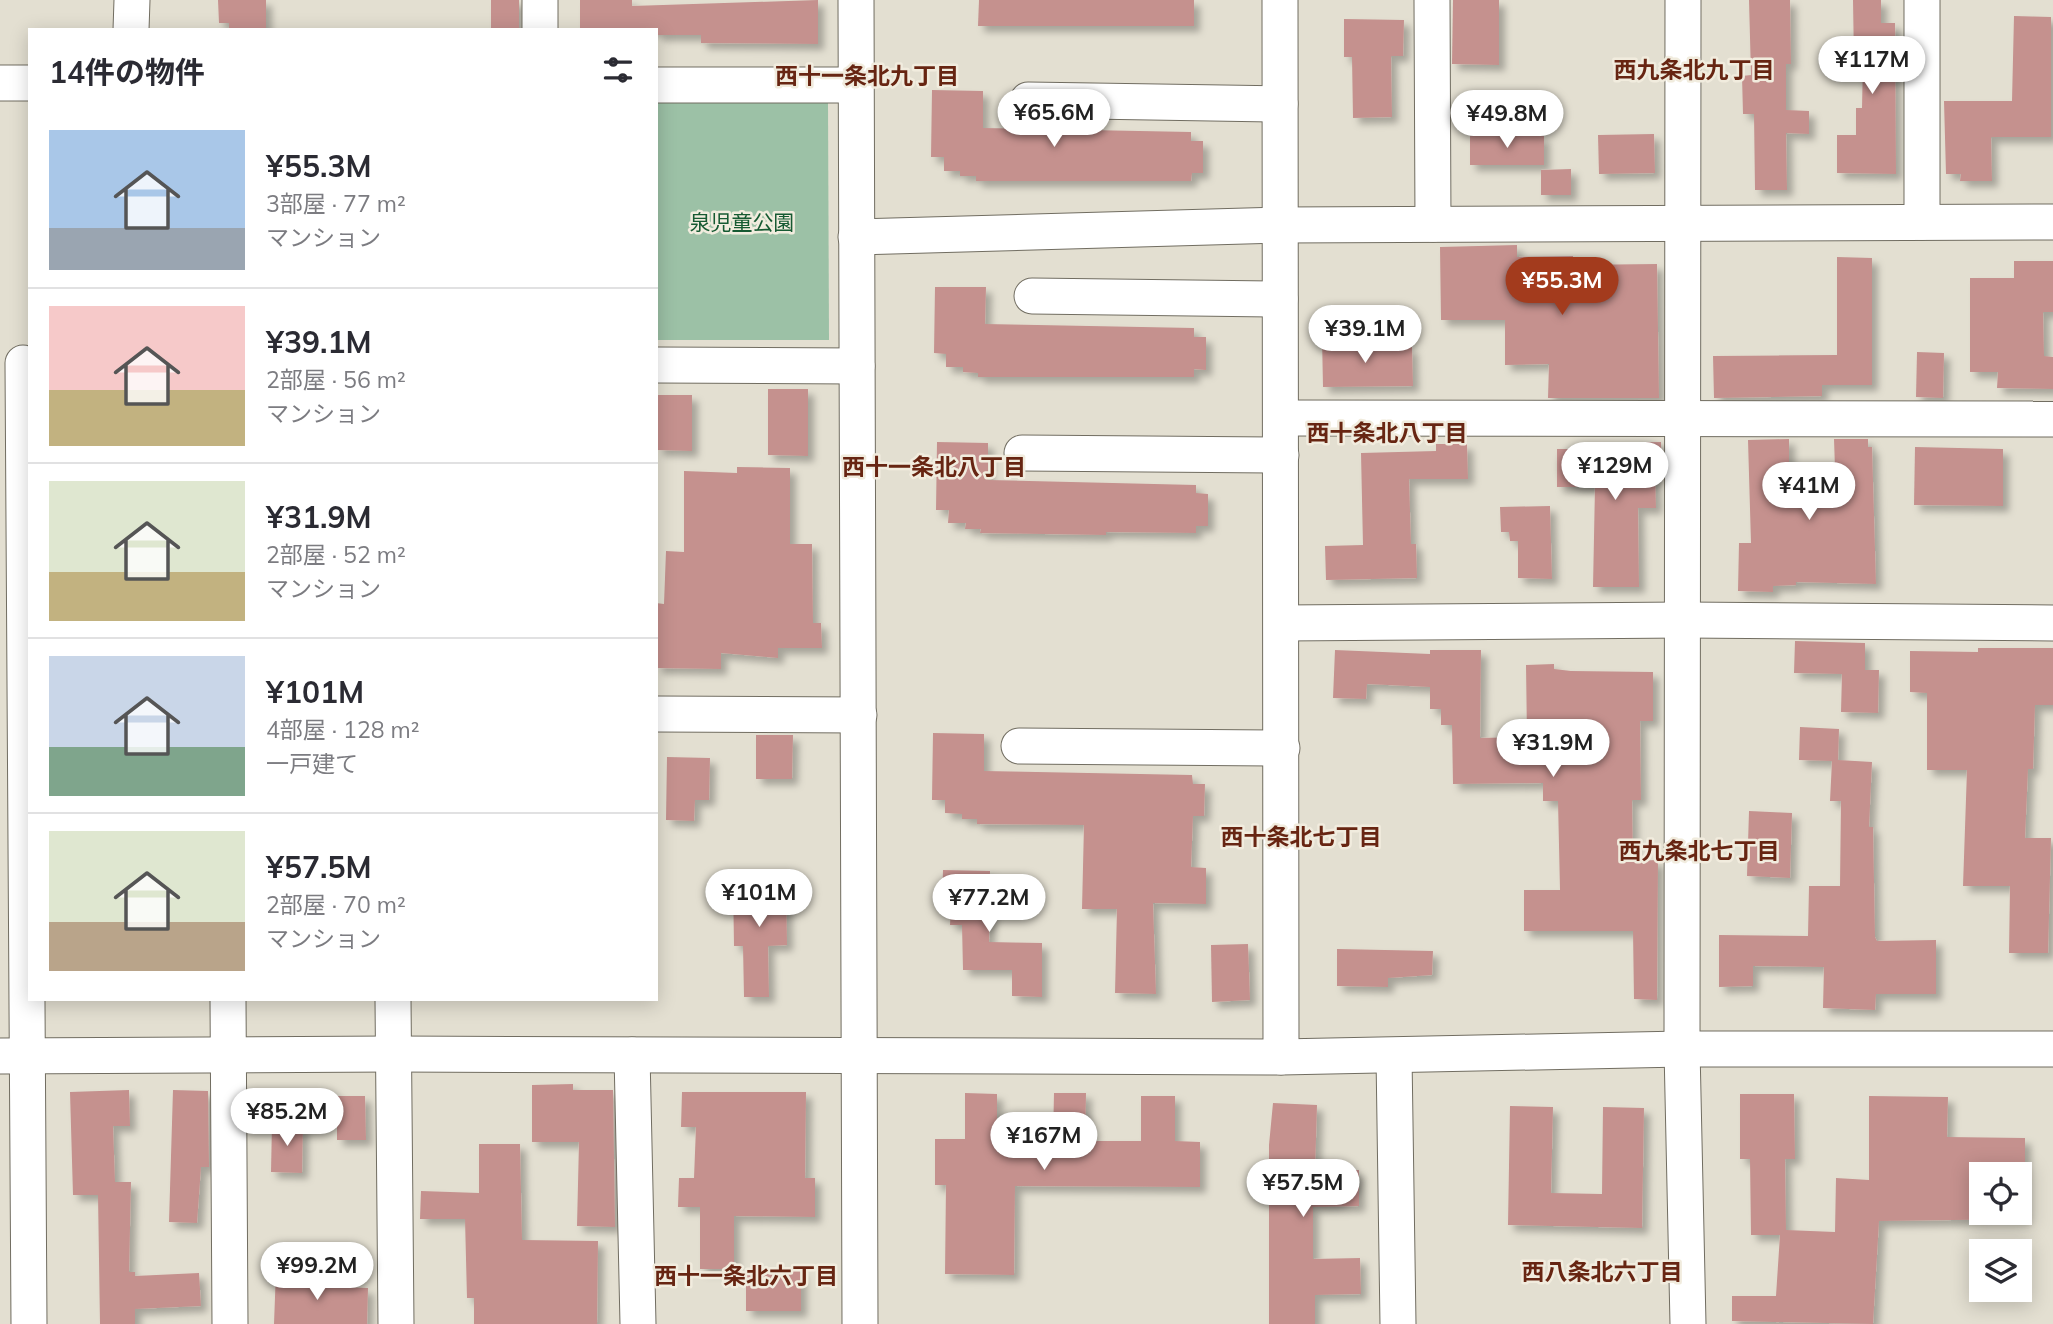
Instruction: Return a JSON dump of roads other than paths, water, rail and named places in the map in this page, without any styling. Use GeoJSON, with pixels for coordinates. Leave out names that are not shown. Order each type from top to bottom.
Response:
{"type":"FeatureCollection","features":[{"type":"Feature","properties":{"kind":"street"},"geometry":{"type":"LineString","coordinates":[[131,28],[132,0]]}},
{"type":"Feature","properties":{"kind":"street"},"geometry":{"type":"LineString","coordinates":[[540,0],[540,28]]}},
{"type":"Feature","properties":{"kind":"street"},"geometry":{"type":"LineString","coordinates":[[856,0],[860,1324]]}},
{"type":"Feature","properties":{"kind":"street"},"geometry":{"type":"LineString","coordinates":[[1280,0],[1281,1057]]}},
{"type":"Feature","properties":{"kind":"street"},"geometry":{"type":"LineString","coordinates":[[1432,0],[1433,224]]}},
{"type":"Feature","properties":{"kind":"street"},"geometry":{"type":"LineString","coordinates":[[1682,0],[1682,1049],[1688,1324]]}},
{"type":"Feature","properties":{"kind":"street"},"geometry":{"type":"LineString","coordinates":[[1922,0],[1922,222]]}},
{"type":"Feature","properties":{"kind":"street"},"geometry":{"type":"LineString","coordinates":[[0,83],[28,83]]}},
{"type":"Feature","properties":{"kind":"street"},"geometry":{"type":"LineString","coordinates":[[658,85],[856,85]]}},
{"type":"Feature","properties":{"kind":"street"},"geometry":{"type":"LineString","coordinates":[[1028,100],[1280,104]]}},
{"type":"Feature","properties":{"kind":"street"},"geometry":{"type":"LineString","coordinates":[[856,237],[1280,225],[2053,222]]}},
{"type":"Feature","properties":{"kind":"street"},"geometry":{"type":"LineString","coordinates":[[1032,296],[1280,299]]}},
{"type":"Feature","properties":{"kind":"street"},"geometry":{"type":"LineString","coordinates":[[18,363],[14,1056],[29,1324]]}},
{"type":"Feature","properties":{"kind":"street"},"geometry":{"type":"LineString","coordinates":[[658,365],[857,366]]}},
{"type":"Feature","properties":{"kind":"street"},"geometry":{"type":"LineString","coordinates":[[1281,418],[2053,419]]}},
{"type":"Feature","properties":{"kind":"street"},"geometry":{"type":"LineString","coordinates":[[1023,453],[1281,455]]}},
{"type":"Feature","properties":{"kind":"street"},"geometry":{"type":"LineString","coordinates":[[1282,623],[1684,620],[2053,624]]}},
{"type":"Feature","properties":{"kind":"street"},"geometry":{"type":"LineString","coordinates":[[658,715],[859,715]]}},
{"type":"Feature","properties":{"kind":"street"},"geometry":{"type":"LineString","coordinates":[[1019,746],[1282,748]]}},
{"type":"Feature","properties":{"kind":"street"},"geometry":{"type":"LineString","coordinates":[[228,1001],[230,1324]]}},
{"type":"Feature","properties":{"kind":"street"},"geometry":{"type":"LineString","coordinates":[[393,1001],[396,1324]]}},
{"type":"Feature","properties":{"kind":"street"},"geometry":{"type":"LineString","coordinates":[[14,1056],[393,1054],[859,1058],[1281,1057],[1682,1049],[2053,1049]]}},
{"type":"Feature","properties":{"kind":"street"},"geometry":{"type":"LineString","coordinates":[[632,1055],[638,1324]]}},
{"type":"Feature","properties":{"kind":"street"},"geometry":{"type":"LineString","coordinates":[[1394,1056],[1398,1324]]}},
{"type":"Feature","properties":{"kind":"district","name":"西九条北九丁目"},"geometry":{"type":"Point","coordinates":[1694,69]}},
{"type":"Feature","properties":{"kind":"district","name":"西十一条北九丁目"},"geometry":{"type":"Point","coordinates":[867,75]}},
{"type":"Feature","properties":{"kind":"district","name":"西十条北八丁目"},"geometry":{"type":"Point","coordinates":[1387,432]}},
{"type":"Feature","properties":{"kind":"district","name":"西十一条北八丁目"},"geometry":{"type":"Point","coordinates":[934,466]}},
{"type":"Feature","properties":{"kind":"district","name":"西十条北七丁目"},"geometry":{"type":"Point","coordinates":[1301,836]}},
{"type":"Feature","properties":{"kind":"district","name":"西九条北七丁目"},"geometry":{"type":"Point","coordinates":[1699,850]}},
{"type":"Feature","properties":{"kind":"district","name":"西八条北六丁目"},"geometry":{"type":"Point","coordinates":[1602,1271]}},
{"type":"Feature","properties":{"kind":"district","name":"西十一条北六丁目"},"geometry":{"type":"Point","coordinates":[746,1275]}},
{"type":"Feature","properties":{"kind":"park label","name":"泉児童公園"},"geometry":{"type":"Point","coordinates":[742,222]}}]}
